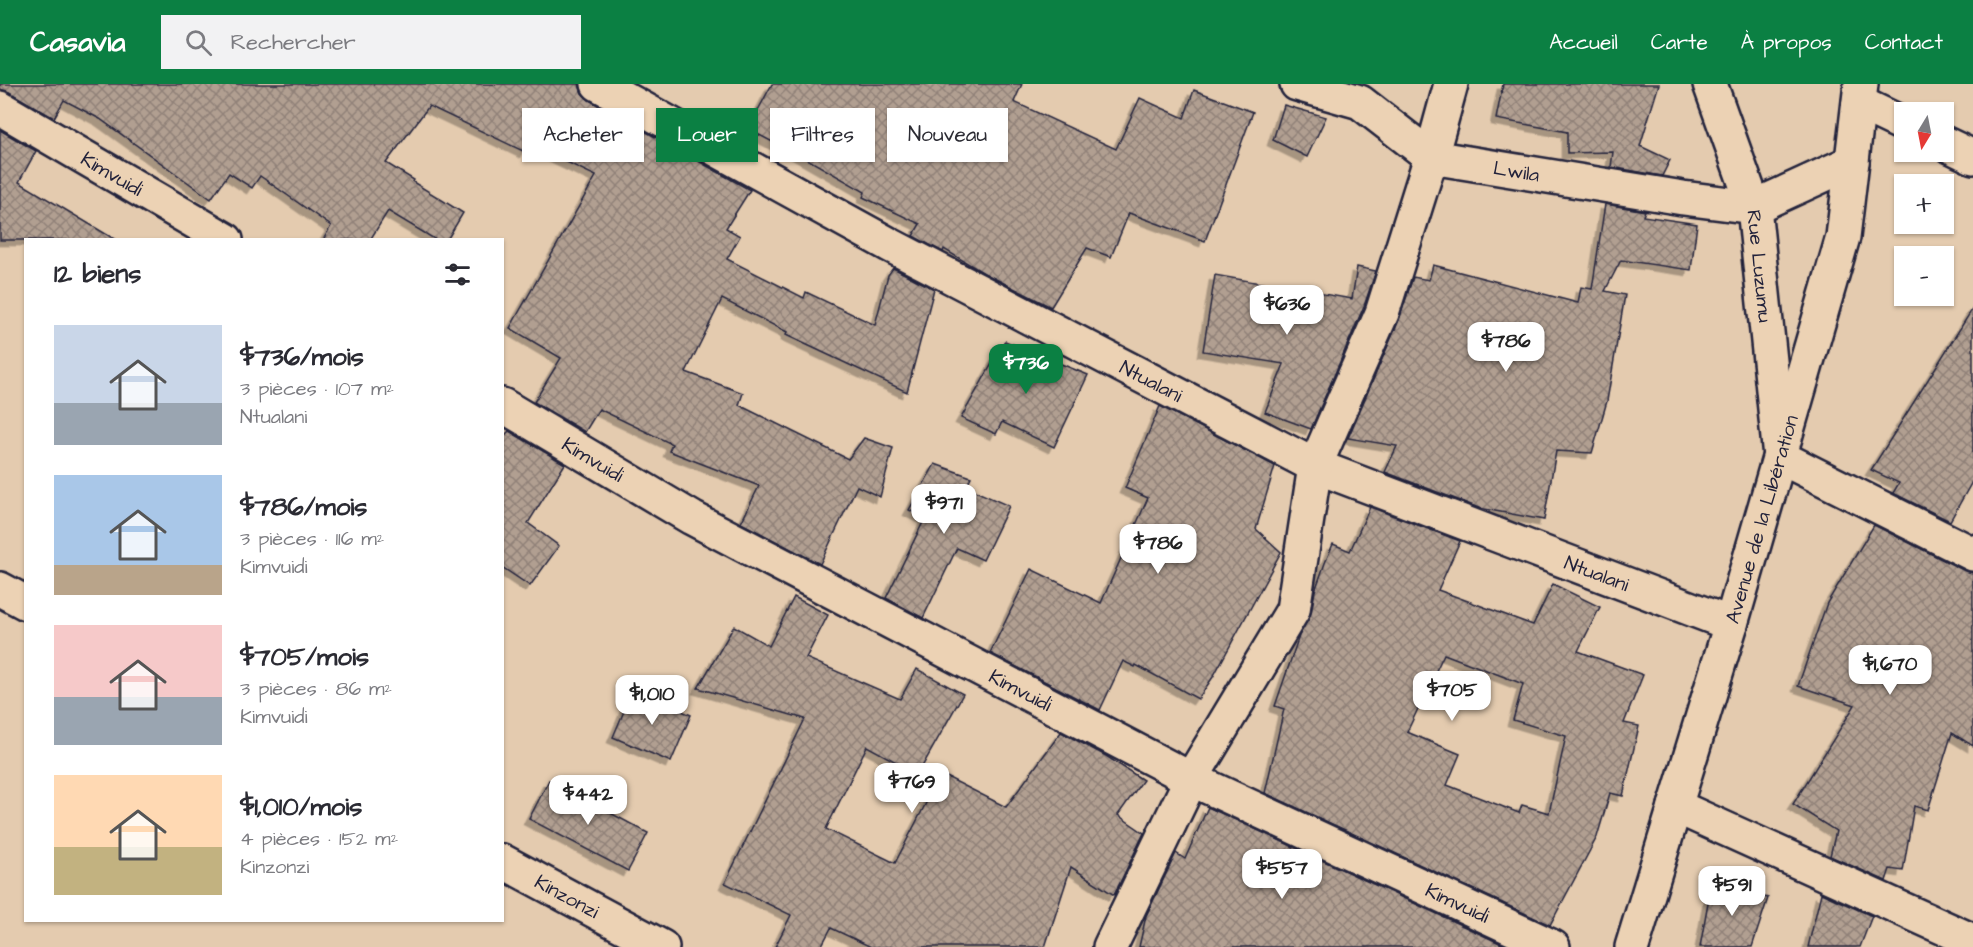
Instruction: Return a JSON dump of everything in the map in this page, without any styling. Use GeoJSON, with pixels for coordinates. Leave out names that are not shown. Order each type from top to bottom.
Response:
{"type":"FeatureCollection","features":[{"type":"Feature","properties":{"kind":"main road","name":"Ntualani"},"geometry":{"type":"LineString","coordinates":[[598,84],[890,245],[1315,466],[1731,624]]}},
{"type":"Feature","properties":{"kind":"main road","name":"Lwila"},"geometry":{"type":"LineString","coordinates":[[1297,84],[1360,102],[1431,157],[1683,198],[1754,207]]}},
{"type":"Feature","properties":{"kind":"main road"},"geometry":{"type":"LineString","coordinates":[[1110,947],[1191,778],[1293,609],[1315,466],[1382,313],[1431,157],[1451,84]]}},
{"type":"Feature","properties":{"kind":"main road","name":"Rue Luzumu"},"geometry":{"type":"LineString","coordinates":[[1710,84],[1754,207],[1780,457]]}},
{"type":"Feature","properties":{"kind":"main road"},"geometry":{"type":"LineString","coordinates":[[1860,94],[1894,117]]}},
{"type":"Feature","properties":{"kind":"main road","name":"Avenue de la Libération"},"geometry":{"type":"LineString","coordinates":[[1632,947],[1731,624],[1843,237],[1860,94]]}},
{"type":"Feature","properties":{"kind":"main road","name":"Kimvuidi"},"geometry":{"type":"LineString","coordinates":[[0,108],[223,238]]}},
{"type":"Feature","properties":{"kind":"main road"},"geometry":{"type":"LineString","coordinates":[[1954,148],[1973,157]]}},
{"type":"Feature","properties":{"kind":"main road"},"geometry":{"type":"LineString","coordinates":[[1754,207],[1852,162]]}},
{"type":"Feature","properties":{"kind":"main road","name":"Kimvuidi"},"geometry":{"type":"LineString","coordinates":[[504,406],[692,518],[1191,778],[1553,947]]}},
{"type":"Feature","properties":{"kind":"main road"},"geometry":{"type":"LineString","coordinates":[[1780,457],[1973,554]]}},
{"type":"Feature","properties":{"kind":"main road"},"geometry":{"type":"LineString","coordinates":[[0,589],[24,602]]}},
{"type":"Feature","properties":{"kind":"main road"},"geometry":{"type":"LineString","coordinates":[[1675,806],[1973,941]]}},
{"type":"Feature","properties":{"kind":"main road","name":"Kinzonzi"},"geometry":{"type":"LineString","coordinates":[[504,862],[662,947]]}},
{"type":"Feature","properties":{"kind":"building"},"geometry":{"type":"Polygon","coordinates":[[[0,84],[579,84],[582,93],[589,100],[603,108],[522,108],[522,151],[429,106],[386,163],[463,213],[448,238],[433,238],[388,211],[371,238],[324,238],[331,226],[260,176],[252,188],[229,173],[211,199],[100,119],[64,100],[54,118],[0,89],[0,84]]]}},
{"type":"Feature","properties":{"kind":"building"},"geometry":{"type":"Polygon","coordinates":[[[772,84],[1022,84],[1014,102],[1116,149],[1140,98],[1184,118],[1194,90],[1253,112],[1205,241],[1129,213],[1111,257],[1087,248],[1051,307],[984,273],[944,249],[943,252],[913,236],[920,224],[863,197],[865,192],[812,162],[875,162],[875,108],[770,108],[770,141],[758,134],[758,110],[772,84]]]}},
{"type":"Feature","properties":{"kind":"building"},"geometry":{"type":"Polygon","coordinates":[[[1503,84],[1659,84],[1640,146],[1670,160],[1662,176],[1611,167],[1613,152],[1567,153],[1567,132],[1496,119],[1503,84]]]}},
{"type":"Feature","properties":{"kind":"building"},"geometry":{"type":"Polygon","coordinates":[[[1284,105],[1326,117],[1307,157],[1273,140],[1284,105]]]}},
{"type":"Feature","properties":{"kind":"building"},"geometry":{"type":"Polygon","coordinates":[[[0,130],[36,151],[19,182],[113,238],[24,238],[24,240],[0,240],[0,130]]]}},
{"type":"Feature","properties":{"kind":"building"},"geometry":{"type":"Polygon","coordinates":[[[644,131],[656,137],[656,162],[700,162],[750,190],[726,228],[740,236],[727,259],[804,298],[806,292],[875,325],[888,275],[893,268],[934,289],[907,392],[786,335],[787,332],[722,299],[686,372],[743,393],[739,405],[848,459],[864,438],[893,448],[880,497],[857,486],[820,564],[741,523],[759,486],[669,451],[672,444],[599,409],[585,432],[534,402],[561,358],[510,328],[596,176],[567,162],[644,162],[644,131]]]}},
{"type":"Feature","properties":{"kind":"building"},"geometry":{"type":"Polygon","coordinates":[[[1605,204],[1645,211],[1643,216],[1697,224],[1691,270],[1621,260],[1605,291],[1625,295],[1607,401],[1592,453],[1556,451],[1544,520],[1479,508],[1385,472],[1397,446],[1348,438],[1399,320],[1413,277],[1429,280],[1433,265],[1578,303],[1581,287],[1592,289],[1605,204]]]}},
{"type":"Feature","properties":{"kind":"building"},"geometry":{"type":"Polygon","coordinates":[[[1357,267],[1376,271],[1364,306],[1311,429],[1265,412],[1284,364],[1203,351],[1215,275],[1352,299],[1357,267]]]}},
{"type":"Feature","properties":{"kind":"building"},"geometry":{"type":"Polygon","coordinates":[[[1973,308],[1973,480],[1950,521],[1893,493],[1899,483],[1871,470],[1973,308]]]}},
{"type":"Feature","properties":{"kind":"building"},"geometry":{"type":"Polygon","coordinates":[[[1005,341],[1088,375],[1054,447],[1002,422],[996,434],[961,418],[1005,341]]]}},
{"type":"Feature","properties":{"kind":"building"},"geometry":{"type":"Polygon","coordinates":[[[1160,406],[1275,466],[1256,529],[1281,552],[1213,677],[1198,699],[1136,665],[1135,667],[1123,661],[1100,710],[990,653],[1031,569],[1101,603],[1148,498],[1125,488],[1160,406]]]}},
{"type":"Feature","properties":{"kind":"building"},"geometry":{"type":"Polygon","coordinates":[[[509,431],[565,464],[528,523],[559,546],[530,586],[504,568],[504,436],[509,431]]]}},
{"type":"Feature","properties":{"kind":"building"},"geometry":{"type":"Polygon","coordinates":[[[935,464],[971,477],[966,487],[1009,506],[983,560],[957,548],[923,618],[886,598],[925,518],[909,510],[935,464]]]}},
{"type":"Feature","properties":{"kind":"building"},"geometry":{"type":"Polygon","coordinates":[[[1370,507],[1460,541],[1438,590],[1533,625],[1553,584],[1600,607],[1578,651],[1643,675],[1624,723],[1639,726],[1623,796],[1610,793],[1597,837],[1550,925],[1265,793],[1284,709],[1275,706],[1299,636],[1311,613],[1315,591],[1333,544],[1350,551],[1370,507]],[[1444,654],[1407,732],[1460,754],[1447,785],[1519,813],[1522,805],[1549,813],[1566,736],[1513,720],[1523,684],[1444,654]]]}},
{"type":"Feature","properties":{"kind":"building"},"geometry":{"type":"Polygon","coordinates":[[[1874,525],[1973,573],[1973,746],[1952,733],[1928,810],[1914,806],[1903,871],[1890,869],[1886,881],[1830,856],[1836,831],[1793,804],[1855,705],[1798,686],[1827,603],[1874,525]]]}},
{"type":"Feature","properties":{"kind":"building"},"geometry":{"type":"Polygon","coordinates":[[[794,597],[828,615],[806,658],[900,699],[917,669],[963,694],[918,774],[867,746],[826,829],[895,863],[941,774],[1006,807],[1061,732],[1106,756],[1143,780],[1118,815],[1144,833],[1114,895],[1071,867],[1045,947],[871,947],[831,928],[821,947],[775,947],[791,915],[725,883],[805,719],[698,688],[734,626],[769,646],[794,597]]]}},
{"type":"Feature","properties":{"kind":"building"},"geometry":{"type":"Polygon","coordinates":[[[633,690],[691,715],[671,762],[613,737],[633,690]]]}},
{"type":"Feature","properties":{"kind":"building"},"geometry":{"type":"Polygon","coordinates":[[[549,780],[648,833],[628,871],[529,819],[549,780]]]}},
{"type":"Feature","properties":{"kind":"building"},"geometry":{"type":"Polygon","coordinates":[[[1208,807],[1508,947],[1139,947],[1146,916],[1176,853],[1185,859],[1208,807]]]}},
{"type":"Feature","properties":{"kind":"building"},"geometry":{"type":"Polygon","coordinates":[[[1712,880],[1768,898],[1752,947],[1700,947],[1712,880]]]}},
{"type":"Feature","properties":{"kind":"building"},"geometry":{"type":"Polygon","coordinates":[[[1821,893],[1872,916],[1860,947],[1808,947],[1821,893]]]}}]}
